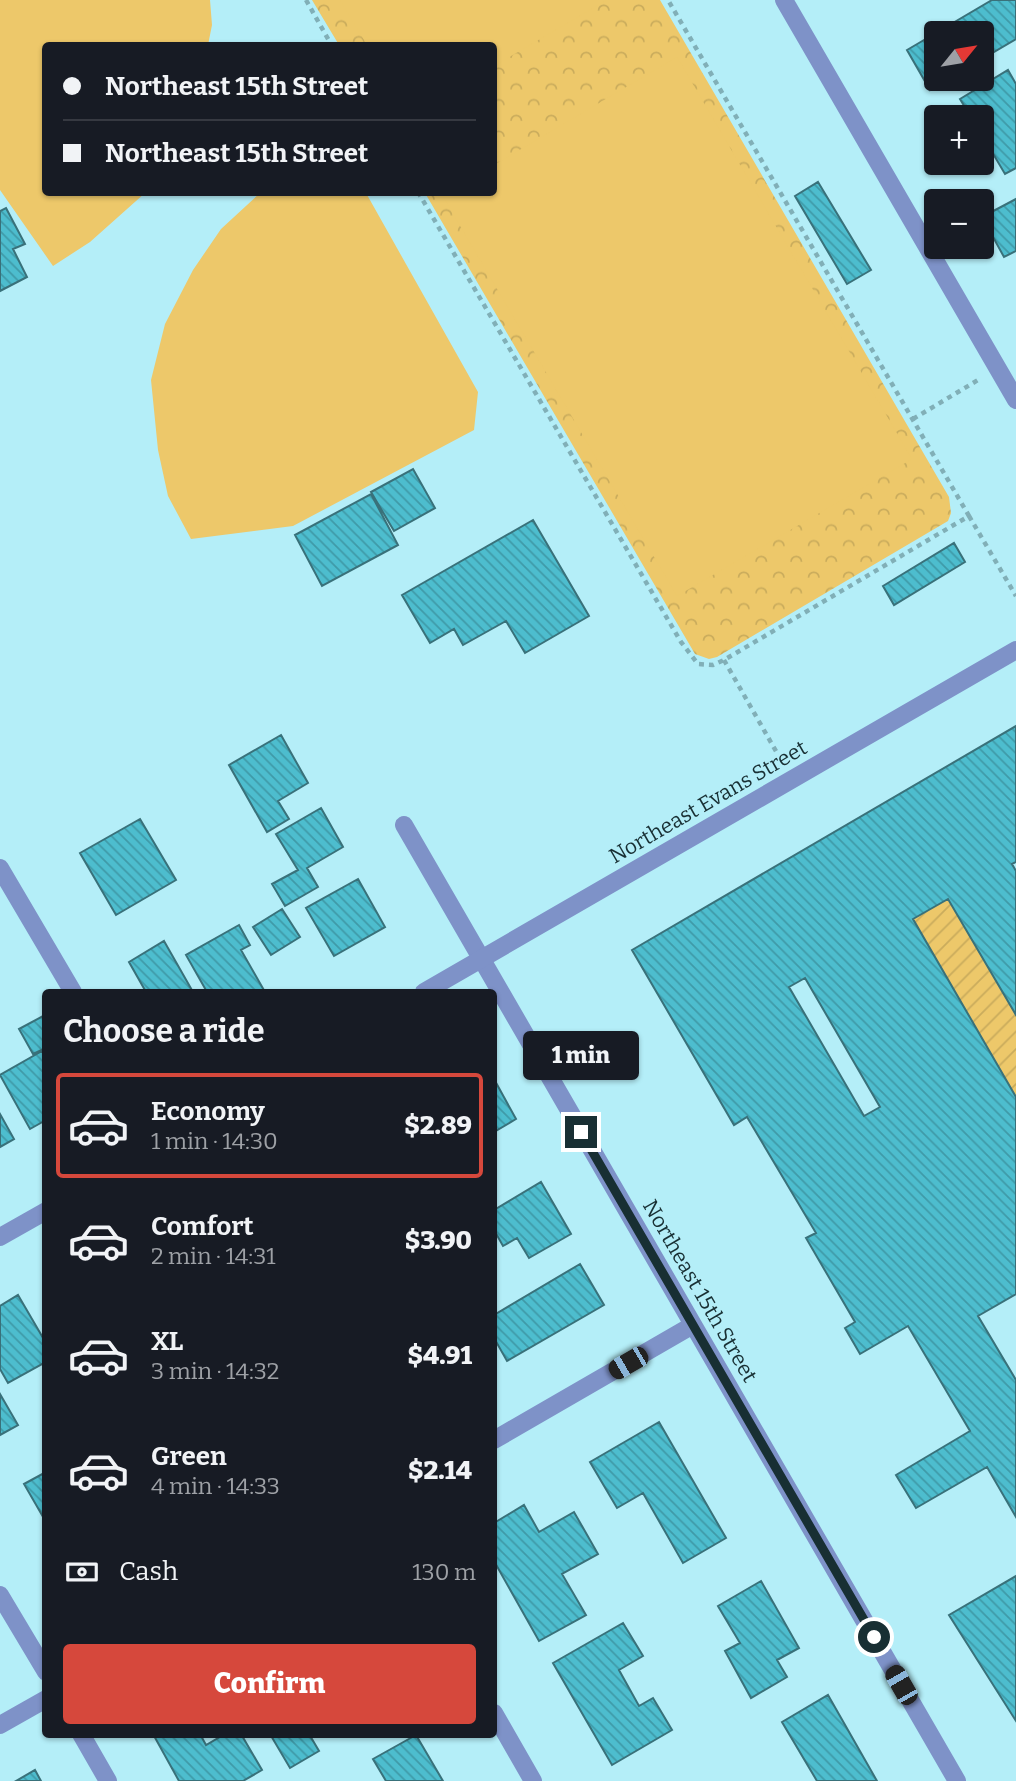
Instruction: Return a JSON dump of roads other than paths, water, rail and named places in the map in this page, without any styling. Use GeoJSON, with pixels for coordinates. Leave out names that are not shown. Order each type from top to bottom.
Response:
{"type":"FeatureCollection","features":[{"type":"Feature","properties":{"kind":"street"},"geometry":{"type":"LineString","coordinates":[[784,0],[1016,400]]}},
{"type":"Feature","properties":{"kind":"street","name":"Northeast Evans Street"},"geometry":{"type":"LineString","coordinates":[[429,989],[1016,650]]}},
{"type":"Feature","properties":{"kind":"street","name":"Northeast 15th Street"},"geometry":{"type":"LineString","coordinates":[[404,825],[957,1781]]}},
{"type":"Feature","properties":{"kind":"street"},"geometry":{"type":"LineString","coordinates":[[0,868],[71,989]]}},
{"type":"Feature","properties":{"kind":"street"},"geometry":{"type":"LineString","coordinates":[[0,1237],[42,1213]]}},
{"type":"Feature","properties":{"kind":"street"},"geometry":{"type":"LineString","coordinates":[[497,1438],[693,1325]]}},
{"type":"Feature","properties":{"kind":"street"},"geometry":{"type":"LineString","coordinates":[[0,1595],[42,1665]]}},
{"type":"Feature","properties":{"kind":"street"},"geometry":{"type":"LineString","coordinates":[[0,1725],[42,1701]]}},
{"type":"Feature","properties":{"kind":"street"},"geometry":{"type":"LineString","coordinates":[[497,1718],[533,1781]]}},
{"type":"Feature","properties":{"kind":"street"},"geometry":{"type":"LineString","coordinates":[[83,1738],[108,1781]]}}]}
